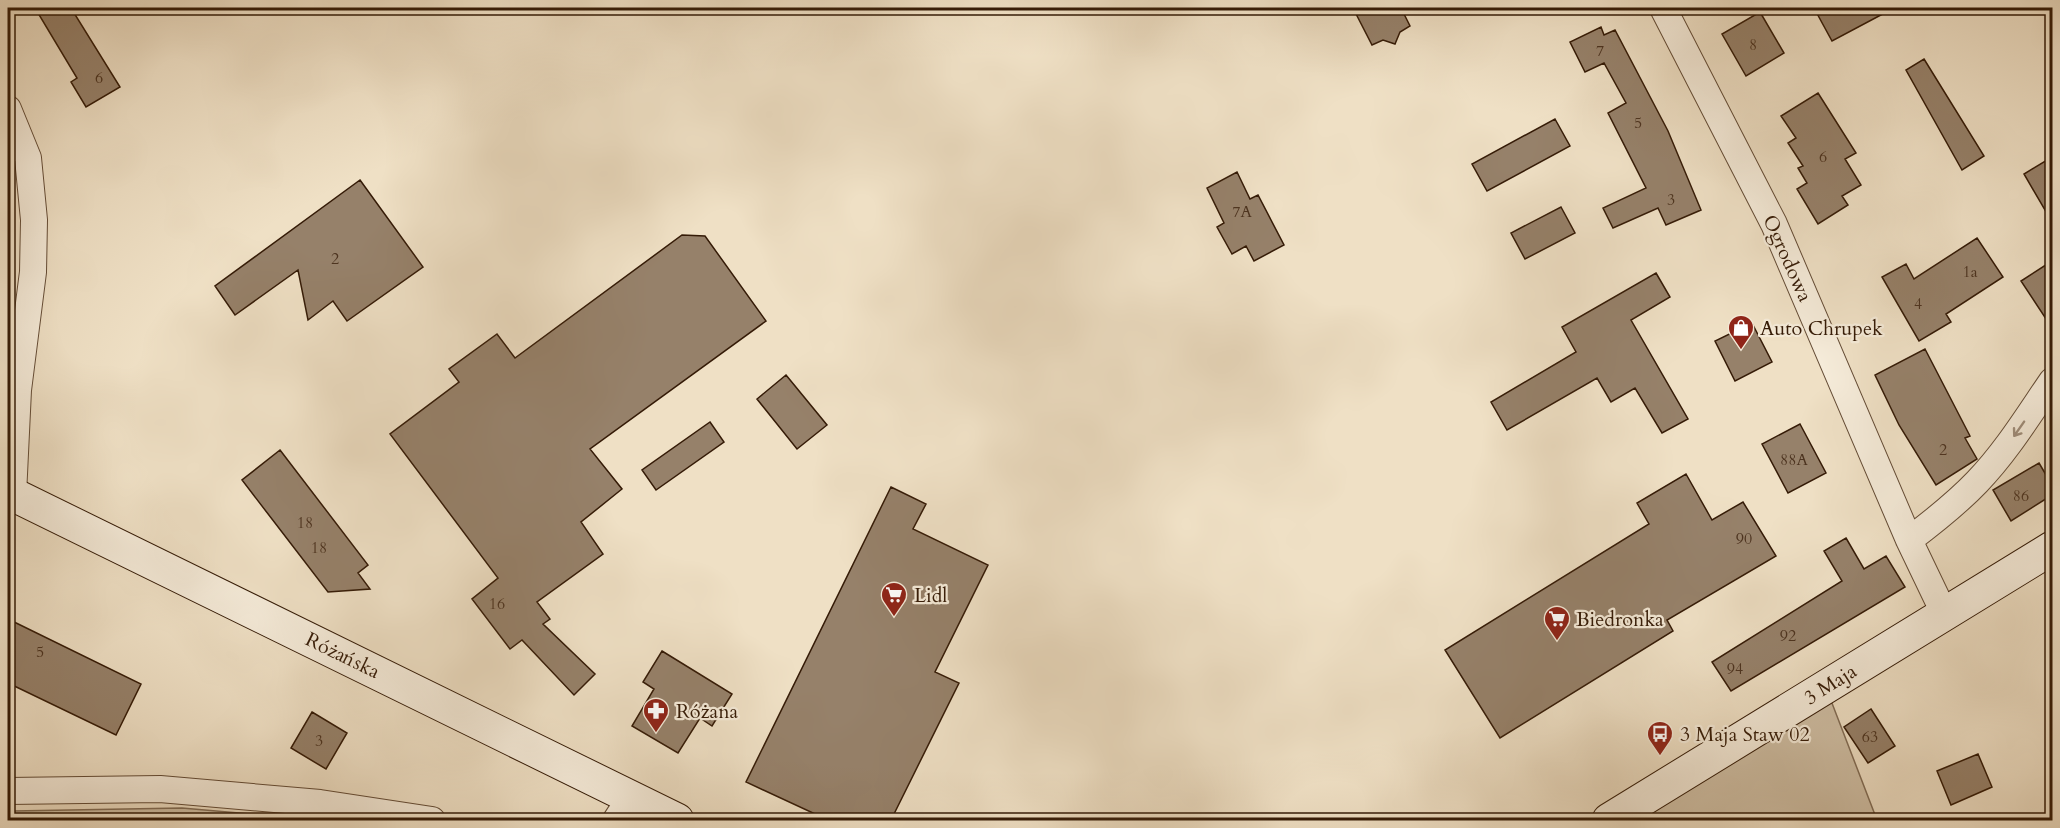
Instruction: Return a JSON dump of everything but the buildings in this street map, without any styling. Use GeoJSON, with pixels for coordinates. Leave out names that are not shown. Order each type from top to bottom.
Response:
{"type":"FeatureCollection","features":[{"type":"Feature","properties":{"kind":"street","name":"Ogrodowa"},"geometry":{"type":"LineString","coordinates":[[1662,8],[1774,224],[1909,540],[1944,613]]}},
{"type":"Feature","properties":{"kind":"street"},"geometry":{"type":"LineString","coordinates":[[8,109],[28,158],[34,220],[33,272],[18,390],[10,493]]}},
{"type":"Feature","properties":{"kind":"street"},"geometry":{"type":"LineString","coordinates":[[1909,540],[1945,513],[1977,482],[2003,452],[2052,381]]}},
{"type":"Feature","properties":{"kind":"street","name":"Różańska"},"geometry":{"type":"LineString","coordinates":[[10,493],[623,809],[677,820]]}},
{"type":"Feature","properties":{"kind":"street","name":"3 Maja"},"geometry":{"type":"LineString","coordinates":[[1609,820],[2052,548]]}},
{"type":"Feature","properties":{"kind":"street"},"geometry":{"type":"LineString","coordinates":[[8,790],[160,789],[320,803],[432,820]]}},
{"type":"Feature","properties":{"kind":"shaded area"},"geometry":{"type":"Polygon","coordinates":[[[1830,698],[1877,820],[1638,820],[1830,698]]]}},
{"type":"Feature","properties":{"kind":"shaded area"},"geometry":{"type":"Polygon","coordinates":[[[182,808],[320,820],[19,820],[14,811],[182,808]]]}},
{"type":"Feature","properties":{"kind":"place","name":"Auto Chrupek"},"geometry":{"type":"Point","coordinates":[1741,351]}},
{"type":"Feature","properties":{"kind":"place","name":"Lidl"},"geometry":{"type":"Point","coordinates":[894,618]}},
{"type":"Feature","properties":{"kind":"place","name":"Biedronka"},"geometry":{"type":"Point","coordinates":[1557,642]}},
{"type":"Feature","properties":{"kind":"place","name":"Różana"},"geometry":{"type":"Point","coordinates":[656,734]}},
{"type":"Feature","properties":{"kind":"place","name":"3 Maja Staw 02"},"geometry":{"type":"Point","coordinates":[1660,757]}}]}
